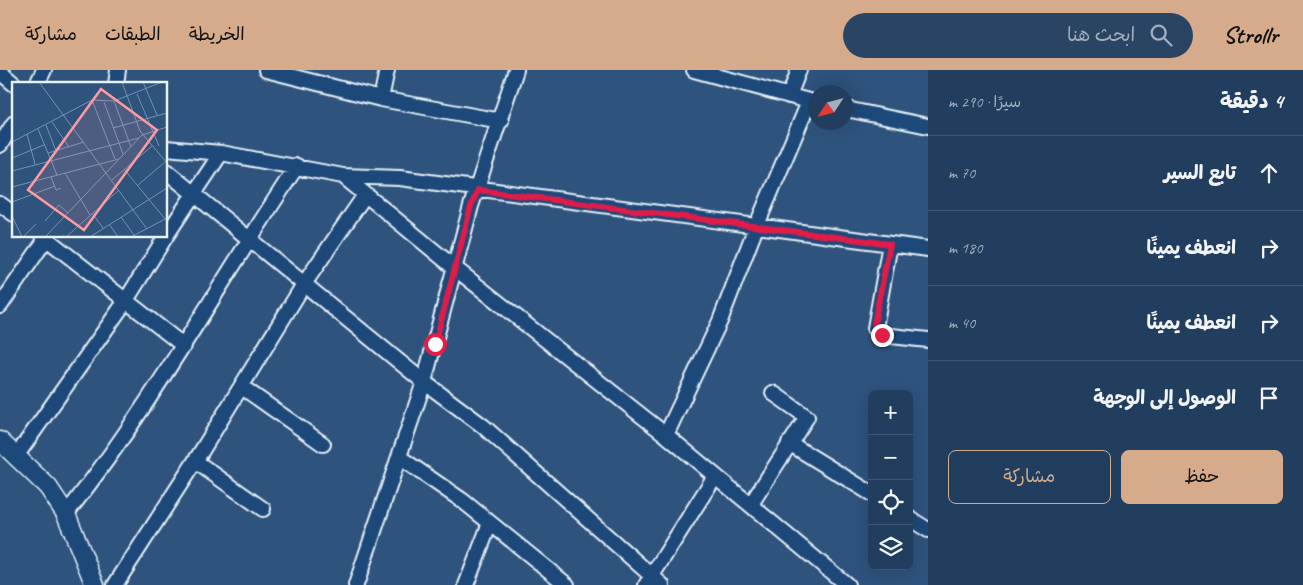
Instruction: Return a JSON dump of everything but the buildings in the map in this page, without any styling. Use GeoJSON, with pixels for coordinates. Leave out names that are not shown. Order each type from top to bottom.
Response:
{"type":"FeatureCollection","features":[{"type":"Feature","properties":{"kind":"street"},"geometry":{"type":"LineString","coordinates":[[38,82],[44,70]]}},
{"type":"Feature","properties":{"kind":"street"},"geometry":{"type":"LineString","coordinates":[[266,70],[381,99],[501,121]]}},
{"type":"Feature","properties":{"kind":"street"},"geometry":{"type":"LineString","coordinates":[[381,99],[387,70]]}},
{"type":"Feature","properties":{"kind":"street"},"geometry":{"type":"LineString","coordinates":[[356,585],[424,382],[456,269],[471,206],[501,121],[516,70]]}},
{"type":"Feature","properties":{"kind":"street"},"geometry":{"type":"LineString","coordinates":[[694,70],[808,102]]}},
{"type":"Feature","properties":{"kind":"street"},"geometry":{"type":"LineString","coordinates":[[789,96],[799,70]]}},
{"type":"Feature","properties":{"kind":"street"},"geometry":{"type":"LineString","coordinates":[[0,72],[12,82]]}},
{"type":"Feature","properties":{"kind":"street"},"geometry":{"type":"LineString","coordinates":[[853,110],[928,126]]}},
{"type":"Feature","properties":{"kind":"street"},"geometry":{"type":"LineString","coordinates":[[666,435],[720,321],[756,227],[808,112]]}},
{"type":"Feature","properties":{"kind":"street"},"geometry":{"type":"LineString","coordinates":[[0,145],[12,126]]}},
{"type":"Feature","properties":{"kind":"street"},"geometry":{"type":"LineString","coordinates":[[168,148],[220,153],[343,176],[400,178],[928,249]]}},
{"type":"Feature","properties":{"kind":"street"},"geometry":{"type":"LineString","coordinates":[[168,233],[220,153]]}},
{"type":"Feature","properties":{"kind":"street"},"geometry":{"type":"LineString","coordinates":[[66,514],[110,457],[184,346],[248,238],[296,166]]}},
{"type":"Feature","properties":{"kind":"street"},"geometry":{"type":"LineString","coordinates":[[168,173],[424,382],[483,426],[648,580],[662,585]]}},
{"type":"Feature","properties":{"kind":"street"},"geometry":{"type":"LineString","coordinates":[[343,176],[456,269],[666,435],[847,585]]}},
{"type":"Feature","properties":{"kind":"street"},"geometry":{"type":"LineString","coordinates":[[114,585],[242,387],[304,284],[365,195]]}},
{"type":"Feature","properties":{"kind":"street"},"geometry":{"type":"LineString","coordinates":[[0,204],[12,213]]}},
{"type":"Feature","properties":{"kind":"street"},"geometry":{"type":"LineString","coordinates":[[0,306],[44,238]]}},
{"type":"Feature","properties":{"kind":"street"},"geometry":{"type":"LineString","coordinates":[[46,238],[125,302],[184,346]]}},
{"type":"Feature","properties":{"kind":"street"},"geometry":{"type":"LineString","coordinates":[[17,455],[125,302],[165,238]]}},
{"type":"Feature","properties":{"kind":"street"},"geometry":{"type":"LineString","coordinates":[[890,244],[875,328],[882,335],[928,340]]}},
{"type":"Feature","properties":{"kind":"street"},"geometry":{"type":"LineString","coordinates":[[242,387],[323,444]]}},
{"type":"Feature","properties":{"kind":"street"},"geometry":{"type":"LineString","coordinates":[[750,504],[807,416],[773,394]]}},
{"type":"Feature","properties":{"kind":"street"},"geometry":{"type":"LineString","coordinates":[[0,441],[17,455],[48,487],[66,514],[95,585]]}},
{"type":"Feature","properties":{"kind":"street"},"geometry":{"type":"LineString","coordinates":[[789,444],[868,492]]}},
{"type":"Feature","properties":{"kind":"street"},"geometry":{"type":"LineString","coordinates":[[399,457],[490,523],[567,585]]}},
{"type":"Feature","properties":{"kind":"street"},"geometry":{"type":"LineString","coordinates":[[195,461],[263,509]]}},
{"type":"Feature","properties":{"kind":"street"},"geometry":{"type":"LineString","coordinates":[[648,580],[715,476]]}},
{"type":"Feature","properties":{"kind":"street"},"geometry":{"type":"LineString","coordinates":[[913,521],[928,530]]}},
{"type":"Feature","properties":{"kind":"street"},"geometry":{"type":"LineString","coordinates":[[466,585],[490,523]]}},
{"type":"Feature","properties":{"kind":"route"},"geometry":{"type":"LineString","coordinates":[[435,344],[471,206],[478,190],[890,244],[874,324],[877,332],[882,335]]}}]}
